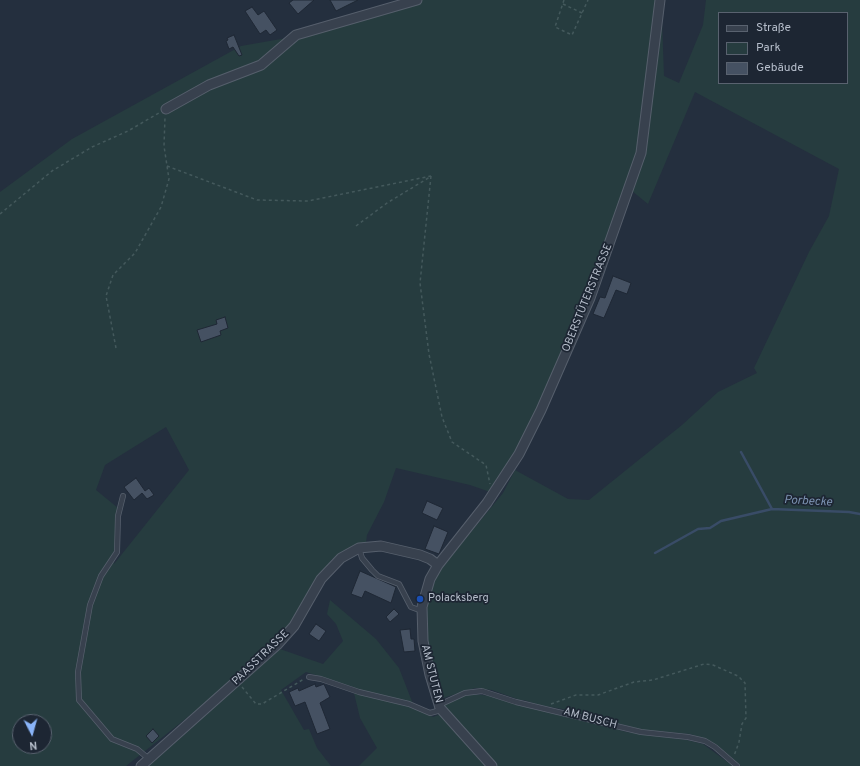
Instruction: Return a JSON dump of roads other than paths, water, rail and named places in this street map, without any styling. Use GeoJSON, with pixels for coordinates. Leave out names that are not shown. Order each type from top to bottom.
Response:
{"type":"FeatureCollection","features":[{"type":"Feature","properties":{"kind":"street"},"geometry":{"type":"LineString","coordinates":[[166,109],[209,85],[261,65],[296,35],[417,0]]}},
{"type":"Feature","properties":{"kind":"street","name":"OBERSTÜTERSTRASSE"},"geometry":{"type":"LineString","coordinates":[[438,565],[493,494],[519,454],[541,410],[590,298],[632,180],[643,141],[651,61],[660,0]]}},
{"type":"Feature","properties":{"kind":"street","name":"PAASSTRASSE"},"geometry":{"type":"LineString","coordinates":[[141,766],[237,681],[294,626],[321,579],[331,566],[340,558],[359,548],[381,546],[420,555],[430,559],[438,565]]}},
{"type":"Feature","properties":{"kind":"street","name":"AM STUTEN"},"geometry":{"type":"LineString","coordinates":[[438,565],[430,579],[422,612],[423,641],[440,708],[492,766]]}},
{"type":"Feature","properties":{"kind":"lane"},"geometry":{"type":"LineString","coordinates":[[123,496],[118,516],[117,552],[101,576],[90,605],[78,672],[79,700],[112,739],[137,749],[149,759]]}},
{"type":"Feature","properties":{"kind":"lane"},"geometry":{"type":"LineString","coordinates":[[359,548],[362,558],[372,570],[378,576],[399,584],[411,607],[422,612]]}},
{"type":"Feature","properties":{"kind":"lane"},"geometry":{"type":"LineString","coordinates":[[309,677],[321,679],[359,692],[409,704],[430,713],[440,708]]}},
{"type":"Feature","properties":{"kind":"lane","name":"AM BUSCH"},"geometry":{"type":"LineString","coordinates":[[440,708],[465,693],[482,691],[516,702],[542,707],[641,732],[688,736],[705,741],[715,747],[737,766]]}},
{"type":"Feature","properties":{"kind":"waterway","name":"Porbecke"},"geometry":{"type":"LineString","coordinates":[[741,452],[772,509],[849,512],[860,514]]}},
{"type":"Feature","properties":{"kind":"waterway"},"geometry":{"type":"LineString","coordinates":[[655,553],[698,529],[710,528],[721,521],[772,509]]}},
{"type":"Feature","properties":{"kind":"place","name":"Polacksberg"},"geometry":{"type":"Point","coordinates":[420,599]}}]}
